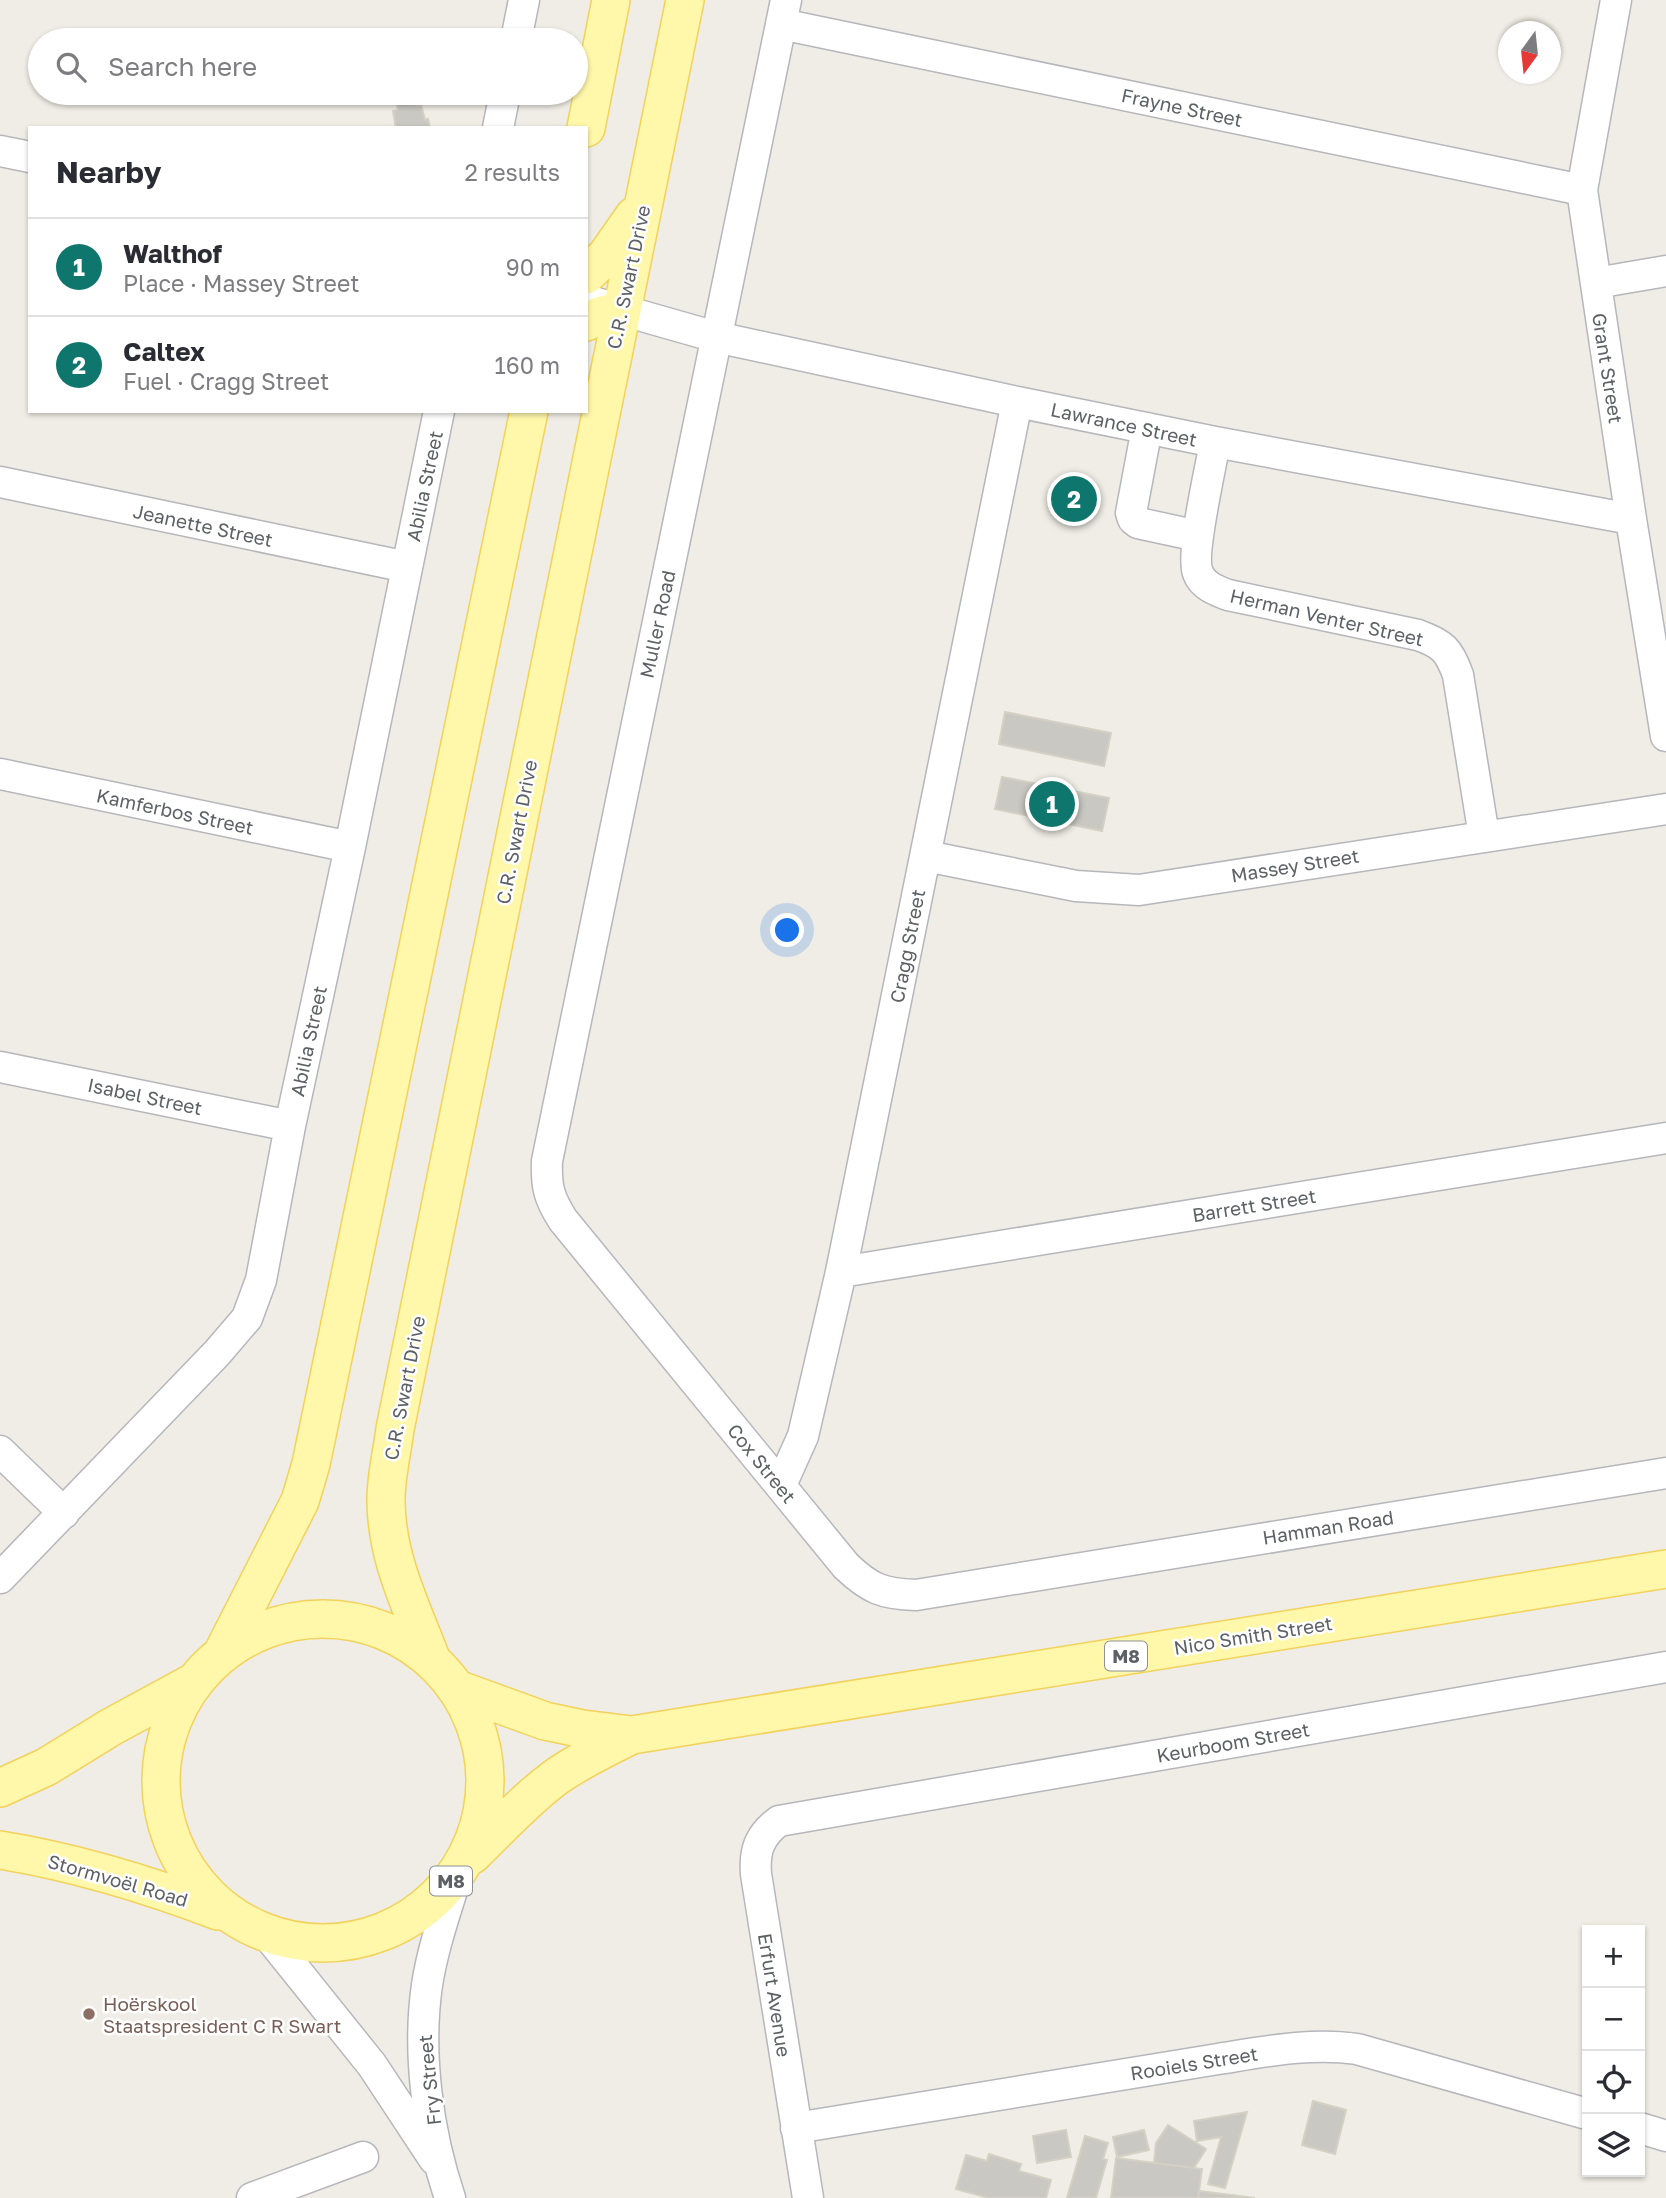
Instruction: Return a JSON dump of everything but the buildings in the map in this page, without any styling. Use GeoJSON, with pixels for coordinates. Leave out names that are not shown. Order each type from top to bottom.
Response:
{"type":"FeatureCollection","features":[{"type":"Feature","properties":{"kind":"main road"},"geometry":{"type":"LineString","coordinates":[[586,126],[611,0]]}},
{"type":"Feature","properties":{"kind":"main road","name":"C.R. Swart Drive"},"geometry":{"type":"LineString","coordinates":[[432,1661],[393,1558],[386,1512],[387,1483],[401,1402],[685,0]]}},
{"type":"Feature","properties":{"kind":"main road"},"geometry":{"type":"LineString","coordinates":[[588,273],[612,248],[643,204]]}},
{"type":"Feature","properties":{"kind":"main road"},"geometry":{"type":"LineString","coordinates":[[588,321],[622,310]]}},
{"type":"Feature","properties":{"kind":"main road"},"geometry":{"type":"LineString","coordinates":[[223,1652],[290,1521],[308,1474],[531,419]]}},
{"type":"Feature","properties":{"kind":"main road","name":"Nico Smith Street"},"geometry":{"type":"LineString","coordinates":[[457,1689],[545,1721],[632,1735],[1666,1569]]}},
{"type":"Feature","properties":{"kind":"main road","name":"Stormvoël Road"},"geometry":{"type":"LineString","coordinates":[[0,1850],[59,1862],[156,1888],[251,1925],[287,1939],[321,1943],[349,1941],[376,1934],[401,1923],[425,1908],[441,1893],[460,1868],[474,1841],[482,1816],[486,1776],[478,1730],[457,1689],[432,1661],[415,1647],[389,1633],[362,1623],[325,1619],[275,1626],[242,1640],[223,1652],[193,1683],[173,1717],[163,1748],[160,1773],[162,1806],[170,1837],[188,1872],[210,1897],[251,1925]]}},
{"type":"Feature","properties":{"kind":"main road","name":"Stormvoël Road"},"geometry":{"type":"LineString","coordinates":[[0,1788],[46,1767],[111,1727],[193,1683]]}},
{"type":"Feature","properties":{"kind":"main road","name":"Nico Smith Street"},"geometry":{"type":"LineString","coordinates":[[460,1868],[540,1790],[574,1765],[632,1735]]}},
{"type":"Feature","properties":{"kind":"street"},"geometry":{"type":"LineString","coordinates":[[518,28],[524,0]]}},
{"type":"Feature","properties":{"kind":"street","name":"Grant Street"},"geometry":{"type":"LineString","coordinates":[[1616,0],[1583,190],[1666,736]]}},
{"type":"Feature","properties":{"kind":"street","name":"Frayne Street"},"geometry":{"type":"LineString","coordinates":[[783,12],[1583,190]]}},
{"type":"Feature","properties":{"kind":"street","name":"Muller Road"},"geometry":{"type":"LineString","coordinates":[[579,1241],[552,1203],[548,1191],[547,1161],[783,12]]}},
{"type":"Feature","properties":{"kind":"street"},"geometry":{"type":"LineString","coordinates":[[498,126],[503,105]]}},
{"type":"Feature","properties":{"kind":"street"},"geometry":{"type":"LineString","coordinates":[[0,151],[28,157]]}},
{"type":"Feature","properties":{"kind":"street"},"geometry":{"type":"LineString","coordinates":[[1596,283],[1666,271]]}},
{"type":"Feature","properties":{"kind":"street","name":"Lawrance Street"},"geometry":{"type":"LineString","coordinates":[[588,301],[716,337],[1017,402],[1215,442],[1631,519]]}},
{"type":"Feature","properties":{"kind":"street","name":"Cragg Street"},"geometry":{"type":"LineString","coordinates":[[781,1485],[803,1436],[841,1272],[1017,402]]}},
{"type":"Feature","properties":{"kind":"street","name":"Abilia Street"},"geometry":{"type":"LineString","coordinates":[[0,1578],[217,1353],[247,1318],[263,1269],[290,1126],[439,413]]}},
{"type":"Feature","properties":{"kind":"street"},"geometry":{"type":"LineString","coordinates":[[1147,428],[1133,519],[1138,523],[1198,536]]}},
{"type":"Feature","properties":{"kind":"street","name":"Herman Venter Street"},"geometry":{"type":"LineString","coordinates":[[1215,442],[1195,564],[1201,580],[1218,592],[1418,635],[1445,648],[1458,675],[1484,836]]}},
{"type":"Feature","properties":{"kind":"street","name":"Jeanette Street"},"geometry":{"type":"LineString","coordinates":[[0,482],[407,568]]}},
{"type":"Feature","properties":{"kind":"street","name":"Kamferbos Street"},"geometry":{"type":"LineString","coordinates":[[0,775],[350,847]]}},
{"type":"Feature","properties":{"kind":"street","name":"Massey Street"},"geometry":{"type":"LineString","coordinates":[[926,856],[1042,881],[1101,889],[1139,890],[1666,809]]}},
{"type":"Feature","properties":{"kind":"street","name":"Isabel Street"},"geometry":{"type":"LineString","coordinates":[[0,1067],[290,1126]]}},
{"type":"Feature","properties":{"kind":"street","name":"Barrett Street"},"geometry":{"type":"LineString","coordinates":[[841,1272],[1666,1138]]}},
{"type":"Feature","properties":{"kind":"street","name":"Cox Street"},"geometry":{"type":"LineString","coordinates":[[579,1241],[846,1566],[863,1582],[877,1590],[916,1595],[990,1582]]}},
{"type":"Feature","properties":{"kind":"street"},"geometry":{"type":"LineString","coordinates":[[0,1451],[64,1513]]}},
{"type":"Feature","properties":{"kind":"street","name":"Hamman Road"},"geometry":{"type":"LineString","coordinates":[[990,1582],[1666,1473]]}},
{"type":"Feature","properties":{"kind":"street","name":"Keurboom Street"},"geometry":{"type":"LineString","coordinates":[[799,1817],[1666,1667]]}},
{"type":"Feature","properties":{"kind":"street","name":"Erfurt Avenue"},"geometry":{"type":"LineString","coordinates":[[799,1817],[779,1821],[768,1829],[761,1839],[755,1861],[808,2198]]}},
{"type":"Feature","properties":{"kind":"street","name":"Fry Street"},"geometry":{"type":"LineString","coordinates":[[450,2198],[440,2168],[425,2072],[424,2018],[431,1966],[460,1868]]}},
{"type":"Feature","properties":{"kind":"street","name":"Fry Street"},"geometry":{"type":"LineString","coordinates":[[251,1925],[366,2058],[440,2168]]}},
{"type":"Feature","properties":{"kind":"street","name":"Rooiels Street"},"geometry":{"type":"LineString","coordinates":[[796,2128],[1218,2059],[1335,2046],[1357,2049],[1582,2113]]}},
{"type":"Feature","properties":{"kind":"street"},"geometry":{"type":"LineString","coordinates":[[1645,2130],[1666,2136]]}},
{"type":"Feature","properties":{"kind":"street"},"geometry":{"type":"LineString","coordinates":[[252,2198],[363,2157]]}},
{"type":"Feature","properties":{"kind":"place","name":"Caltex"},"geometry":{"type":"Point","coordinates":[1074,499]}},
{"type":"Feature","properties":{"kind":"place","name":"Walthof"},"geometry":{"type":"Point","coordinates":[1052,804]}},
{"type":"Feature","properties":{"kind":"place","name":"Hoërskool Staatspresident C R Swart"},"geometry":{"type":"Point","coordinates":[89,2014]}}]}
